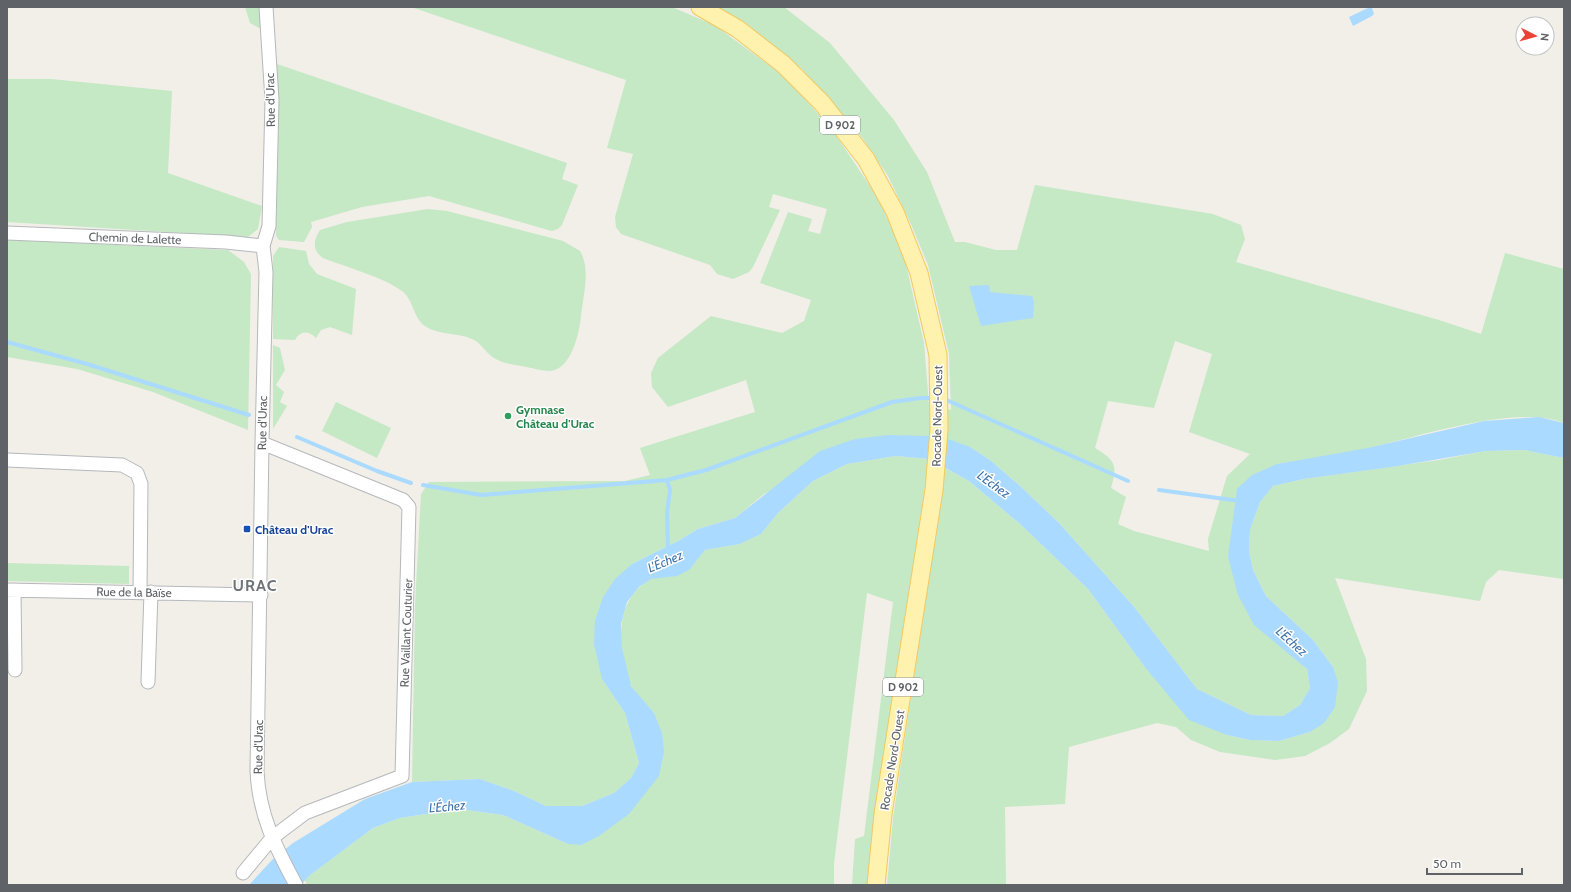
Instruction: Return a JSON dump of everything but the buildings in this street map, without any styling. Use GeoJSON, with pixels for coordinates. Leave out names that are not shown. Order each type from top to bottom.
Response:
{"type":"FeatureCollection","features":[{"type":"Feature","properties":{"kind":"main road","name":"Rocade Nord-Ouest"},"geometry":{"type":"LineString","coordinates":[[700,7],[738,29],[783,64],[822,103],[866,159],[895,212],[919,273],[938,355],[939,430],[934,490],[883,814],[876,885]]}},
{"type":"Feature","properties":{"kind":"street","name":"Rue d'Urac"},"geometry":{"type":"LineString","coordinates":[[266,7],[272,100],[269,226],[263,246],[266,272],[262,443],[258,789],[264,818],[273,842],[296,885]]}},
{"type":"Feature","properties":{"kind":"street","name":"Chemin de Lalette"},"geometry":{"type":"LineString","coordinates":[[7,233],[226,242],[263,246]]}},
{"type":"Feature","properties":{"kind":"street","name":"Rue Vaillant Couturier"},"geometry":{"type":"LineString","coordinates":[[262,443],[403,500],[409,507],[402,776],[305,813],[273,842]]}},
{"type":"Feature","properties":{"kind":"street"},"geometry":{"type":"LineString","coordinates":[[7,460],[122,465],[137,473],[141,484],[148,682]]}},
{"type":"Feature","properties":{"kind":"street","name":"Rue de la Baïse"},"geometry":{"type":"LineString","coordinates":[[10,590],[261,595]]}},
{"type":"Feature","properties":{"kind":"street"},"geometry":{"type":"LineString","coordinates":[[10,590],[15,670]]}},
{"type":"Feature","properties":{"kind":"street"},"geometry":{"type":"LineString","coordinates":[[243,873],[273,842]]}},
{"type":"Feature","properties":{"kind":"green space"},"geometry":{"type":"Polygon","coordinates":[[[245,7],[260,7],[261,29],[250,23],[245,7]]]}},
{"type":"Feature","properties":{"kind":"green space"},"geometry":{"type":"Polygon","coordinates":[[[411,7],[672,7],[714,25],[784,76],[831,128],[878,198],[904,256],[924,343],[929,405],[951,410],[949,354],[928,265],[911,224],[888,176],[863,139],[802,69],[758,33],[718,7],[784,7],[830,43],[894,120],[927,172],[955,242],[965,242],[996,250],[1017,250],[1035,185],[1213,214],[1241,225],[1245,239],[1236,262],[1439,320],[1481,334],[1505,253],[1564,269],[1564,423],[1544,418],[1521,417],[1495,419],[1441,430],[1370,448],[1277,464],[1228,556],[1292,655],[1307,669],[1310,688],[1300,705],[1283,716],[1251,715],[1197,689],[1135,608],[1059,523],[990,460],[970,447],[888,435],[764,494],[735,518],[698,529],[678,541],[632,564],[602,679],[625,713],[639,763],[631,778],[614,793],[582,806],[546,806],[514,791],[480,779],[412,782],[415,604],[421,494],[429,482],[625,481],[650,475],[640,448],[755,412],[746,380],[668,407],[652,387],[651,373],[658,358],[711,316],[782,333],[804,321],[811,300],[760,283],[788,212],[812,219],[808,231],[820,234],[827,209],[773,194],[769,207],[780,210],[753,267],[749,272],[733,279],[717,274],[710,265],[621,234],[616,227],[615,217],[633,154],[607,148],[626,80],[411,7]],[[1175,341],[1154,408],[1108,401],[1095,448],[1107,456],[1113,464],[1114,474],[1111,488],[1126,497],[1118,524],[1134,531],[1209,551],[1208,539],[1227,476],[1250,454],[1189,432],[1212,354],[1175,341]]]}},
{"type":"Feature","properties":{"kind":"green space"},"geometry":{"type":"Polygon","coordinates":[[[277,64],[567,163],[562,179],[578,185],[562,225],[558,229],[552,231],[429,196],[362,207],[311,222],[312,227],[304,242],[279,240],[276,236],[277,64]]]}},
{"type":"Feature","properties":{"kind":"green space"},"geometry":{"type":"Polygon","coordinates":[[[7,79],[51,79],[172,91],[168,173],[262,206],[258,229],[248,237],[7,222],[7,79]]]}},
{"type":"Feature","properties":{"kind":"green space"},"geometry":{"type":"Polygon","coordinates":[[[428,209],[447,211],[563,241],[580,251],[586,274],[580,323],[573,349],[564,364],[558,369],[550,371],[506,363],[498,360],[491,356],[474,340],[462,336],[443,333],[425,326],[421,323],[406,295],[394,286],[375,277],[323,258],[315,249],[316,238],[320,230],[347,222],[428,209]]]}},
{"type":"Feature","properties":{"kind":"green space"},"geometry":{"type":"Polygon","coordinates":[[[7,240],[228,250],[244,262],[251,274],[248,430],[153,392],[77,369],[7,357],[7,240]]]}},
{"type":"Feature","properties":{"kind":"green space"},"geometry":{"type":"Polygon","coordinates":[[[279,247],[306,251],[309,264],[317,274],[356,289],[352,335],[330,327],[321,330],[316,338],[311,334],[302,333],[295,340],[273,339],[273,256],[279,247]]]}},
{"type":"Feature","properties":{"kind":"green space"},"geometry":{"type":"Polygon","coordinates":[[[273,345],[280,348],[285,370],[276,385],[284,392],[280,402],[287,406],[273,429],[273,345]]]}},
{"type":"Feature","properties":{"kind":"green space"},"geometry":{"type":"Polygon","coordinates":[[[336,402],[391,428],[377,458],[322,431],[336,402]]]}},
{"type":"Feature","properties":{"kind":"green space"},"geometry":{"type":"Polygon","coordinates":[[[1524,450],[1564,458],[1564,579],[1499,570],[1486,582],[1480,601],[1335,578],[1366,659],[1367,691],[1349,729],[1330,743],[1305,756],[1275,760],[1220,752],[1191,740],[1176,727],[1157,723],[1069,747],[1065,804],[1005,807],[1006,885],[887,885],[893,818],[945,468],[969,481],[1020,524],[1088,589],[1144,666],[1227,735],[1250,740],[1279,741],[1310,732],[1333,667],[1313,640],[1266,596],[1253,570],[1249,551],[1250,530],[1260,502],[1273,486],[1304,479],[1439,460],[1486,451],[1524,450]]]}},
{"type":"Feature","properties":{"kind":"green space"},"geometry":{"type":"Polygon","coordinates":[[[896,456],[929,459],[884,751],[868,885],[852,885],[855,839],[864,836],[893,602],[867,593],[834,864],[834,885],[307,885],[305,880],[309,876],[373,828],[400,818],[459,809],[503,815],[568,844],[629,814],[654,713],[639,697],[630,684],[624,661],[621,638],[623,616],[632,596],[639,587],[651,579],[674,576],[689,568],[705,550],[740,544],[761,534],[778,513],[813,481],[847,464],[896,456]]]}},
{"type":"Feature","properties":{"kind":"green space"},"geometry":{"type":"Polygon","coordinates":[[[7,563],[129,566],[129,584],[7,581],[7,563]]]}},
{"type":"Feature","properties":{"kind":"water"},"geometry":{"type":"Polygon","coordinates":[[[1368,8],[1372,8],[1374,14],[1353,26],[1349,17],[1368,8]]]}},
{"type":"Feature","properties":{"kind":"water"},"geometry":{"type":"Polygon","coordinates":[[[989,285],[990,292],[1032,296],[1034,302],[1033,318],[981,326],[969,286],[989,285]]]}},
{"type":"Feature","properties":{"kind":"water","name":"L'Échez"},"geometry":{"type":"Polygon","coordinates":[[[1539,417],[1564,423],[1564,458],[1524,450],[1486,451],[1398,466],[1304,479],[1273,486],[1260,502],[1250,530],[1249,551],[1253,570],[1266,596],[1313,640],[1333,667],[1338,682],[1335,707],[1324,723],[1310,732],[1279,741],[1250,740],[1227,735],[1189,720],[1144,666],[1088,589],[1020,524],[969,481],[929,459],[896,456],[847,464],[813,481],[778,513],[761,534],[740,544],[705,550],[689,570],[677,576],[651,579],[639,587],[627,602],[621,624],[622,648],[631,686],[654,713],[662,733],[664,752],[659,776],[629,814],[599,836],[581,845],[568,844],[503,815],[459,809],[400,818],[373,828],[309,876],[301,885],[249,885],[272,860],[293,843],[365,799],[412,782],[480,779],[514,791],[546,806],[582,806],[614,793],[631,778],[639,763],[625,713],[602,679],[594,644],[595,621],[603,597],[615,579],[632,564],[678,541],[698,529],[735,518],[820,451],[855,439],[888,435],[930,436],[951,440],[970,447],[990,460],[1059,523],[1135,608],[1197,689],[1251,715],[1283,716],[1300,705],[1310,688],[1307,669],[1254,625],[1238,595],[1228,557],[1237,489],[1252,475],[1277,464],[1368,448],[1484,421],[1539,417]]]}},
{"type":"Feature","properties":{"kind":"waterway"},"geometry":{"type":"LineString","coordinates":[[7,342],[87,364],[249,415]]}},
{"type":"Feature","properties":{"kind":"waterway"},"geometry":{"type":"LineString","coordinates":[[423,485],[481,495],[667,480],[706,470],[892,402],[920,398],[936,398]]}},
{"type":"Feature","properties":{"kind":"waterway"},"geometry":{"type":"LineString","coordinates":[[942,398],[1128,481]]}},
{"type":"Feature","properties":{"kind":"waterway"},"geometry":{"type":"LineString","coordinates":[[297,437],[377,471],[411,483]]}},
{"type":"Feature","properties":{"kind":"waterway","name":"L'Échez"},"geometry":{"type":"LineString","coordinates":[[667,480],[670,490],[667,512],[668,551]]}},
{"type":"Feature","properties":{"kind":"waterway"},"geometry":{"type":"LineString","coordinates":[[1159,490],[1240,501]]}},
{"type":"Feature","properties":{"kind":"place","name":"Gymnase Château d'Urac"},"geometry":{"type":"Point","coordinates":[508,416]}},
{"type":"Feature","properties":{"kind":"place","name":"Château d'Urac"},"geometry":{"type":"Point","coordinates":[247,529]}},
{"type":"Feature","properties":{"kind":"district","name":"URAC"},"geometry":{"type":"Point","coordinates":[255,585]}}]}
